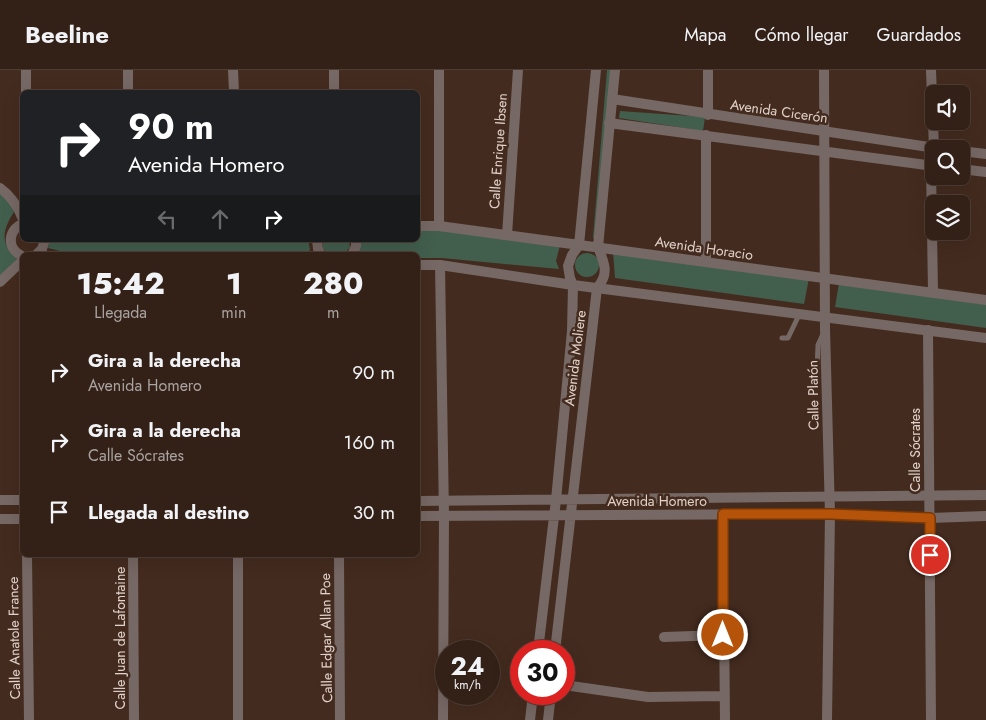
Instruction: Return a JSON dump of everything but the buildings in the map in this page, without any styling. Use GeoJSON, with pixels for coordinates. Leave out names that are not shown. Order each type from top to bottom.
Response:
{"type":"FeatureCollection","features":[{"type":"Feature","properties":{"kind":"street"},"geometry":{"type":"LineString","coordinates":[[26,70],[26,90]]}},
{"type":"Feature","properties":{"kind":"street"},"geometry":{"type":"LineString","coordinates":[[128,70],[128,90]]}},
{"type":"Feature","properties":{"kind":"street"},"geometry":{"type":"LineString","coordinates":[[233,70],[234,90]]}},
{"type":"Feature","properties":{"kind":"street"},"geometry":{"type":"LineString","coordinates":[[334,70],[334,90]]}},
{"type":"Feature","properties":{"kind":"street"},"geometry":{"type":"LineString","coordinates":[[439,70],[439,226]]}},
{"type":"Feature","properties":{"kind":"street","name":"Calle Enrique Ibsen"},"geometry":{"type":"LineString","coordinates":[[506,235],[518,70]]}},
{"type":"Feature","properties":{"kind":"street","name":"Avenida Moliere"},"geometry":{"type":"LineString","coordinates":[[539,640],[556,500],[572,331],[573,285],[568,266],[572,255],[579,245],[596,70]]}},
{"type":"Feature","properties":{"kind":"street","name":"Avenida Moliere"},"geometry":{"type":"LineString","coordinates":[[556,640],[597,288],[602,281],[605,270],[604,260],[598,248],[615,70]]}},
{"type":"Feature","properties":{"kind":"street"},"geometry":{"type":"LineString","coordinates":[[708,70],[708,115]]}},
{"type":"Feature","properties":{"kind":"street","name":"Calle Platón"},"geometry":{"type":"LineString","coordinates":[[824,70],[825,328],[830,498],[827,720]]}},
{"type":"Feature","properties":{"kind":"street"},"geometry":{"type":"LineString","coordinates":[[931,70],[937,140]]}},
{"type":"Feature","properties":{"kind":"street","name":"Avenida Cicerón"},"geometry":{"type":"LineString","coordinates":[[612,100],[925,146]]}},
{"type":"Feature","properties":{"kind":"street"},"geometry":{"type":"LineString","coordinates":[[609,123],[925,165]]}},
{"type":"Feature","properties":{"kind":"street"},"geometry":{"type":"LineString","coordinates":[[706,135],[706,262]]}},
{"type":"Feature","properties":{"kind":"street"},"geometry":{"type":"LineString","coordinates":[[970,152],[986,154]]}},
{"type":"Feature","properties":{"kind":"street"},"geometry":{"type":"LineString","coordinates":[[970,170],[986,172]]}},
{"type":"Feature","properties":{"kind":"street"},"geometry":{"type":"LineString","coordinates":[[932,185],[933,292]]}},
{"type":"Feature","properties":{"kind":"street"},"geometry":{"type":"LineString","coordinates":[[0,188],[9,196],[20,212]]}},
{"type":"Feature","properties":{"kind":"street"},"geometry":{"type":"LineString","coordinates":[[20,226],[13,231],[10,241],[14,250],[20,254]]}},
{"type":"Feature","properties":{"kind":"street","name":"Avenida Horacio"},"geometry":{"type":"LineString","coordinates":[[420,226],[439,226],[986,300]]}},
{"type":"Feature","properties":{"kind":"street"},"geometry":{"type":"LineString","coordinates":[[0,282],[20,263]]}},
{"type":"Feature","properties":{"kind":"street"},"geometry":{"type":"LineString","coordinates":[[420,265],[440,265],[573,285],[986,338]]}},
{"type":"Feature","properties":{"kind":"street"},"geometry":{"type":"LineString","coordinates":[[440,265],[444,516],[443,720]]}},
{"type":"Feature","properties":{"kind":"street","name":"Calle Sócrates"},"geometry":{"type":"LineString","coordinates":[[928,330],[931,720]]}},
{"type":"Feature","properties":{"kind":"street","name":"Avenida Homero"},"geometry":{"type":"LineString","coordinates":[[420,501],[986,495]]}},
{"type":"Feature","properties":{"kind":"street"},"geometry":{"type":"LineString","coordinates":[[0,500],[20,500]]}},
{"type":"Feature","properties":{"kind":"street"},"geometry":{"type":"LineString","coordinates":[[723,514],[725,720]]}},
{"type":"Feature","properties":{"kind":"street","name":"Avenida Homero"},"geometry":{"type":"LineString","coordinates":[[420,516],[830,514],[930,518],[986,516]]}},
{"type":"Feature","properties":{"kind":"street"},"geometry":{"type":"LineString","coordinates":[[0,519],[20,519]]}},
{"type":"Feature","properties":{"kind":"street","name":"Calle Anatole France"},"geometry":{"type":"LineString","coordinates":[[27,557],[29,720]]}},
{"type":"Feature","properties":{"kind":"street","name":"Calle Juan de Lafontaine"},"geometry":{"type":"LineString","coordinates":[[133,557],[134,720]]}},
{"type":"Feature","properties":{"kind":"street"},"geometry":{"type":"LineString","coordinates":[[238,557],[238,720]]}},
{"type":"Feature","properties":{"kind":"street","name":"Calle Edgar Allan Poe"},"geometry":{"type":"LineString","coordinates":[[339,557],[340,720]]}},
{"type":"Feature","properties":{"kind":"street"},"geometry":{"type":"LineString","coordinates":[[664,637],[723,635]]}},
{"type":"Feature","properties":{"kind":"street"},"geometry":{"type":"LineString","coordinates":[[575,687],[648,697],[724,696]]}},
{"type":"Feature","properties":{"kind":"street"},"geometry":{"type":"LineString","coordinates":[[530,720],[532,705]]}},
{"type":"Feature","properties":{"kind":"street"},"geometry":{"type":"LineString","coordinates":[[548,720],[550,705]]}},
{"type":"Feature","properties":{"kind":"lane"},"geometry":{"type":"LineString","coordinates":[[782,338],[788,338],[799,314]]}},
{"type":"Feature","properties":{"kind":"lane"},"geometry":{"type":"LineString","coordinates":[[817,370],[818,345],[825,328]]}},
{"type":"Feature","properties":{"kind":"green space"},"geometry":{"type":"Polygon","coordinates":[[[607,70],[614,70],[600,238],[593,238],[607,70]]]}},
{"type":"Feature","properties":{"kind":"green space"},"geometry":{"type":"Polygon","coordinates":[[[620,111],[705,117],[703,131],[619,118],[620,111]]]}},
{"type":"Feature","properties":{"kind":"green space"},"geometry":{"type":"Polygon","coordinates":[[[0,192],[9,202],[14,212],[5,231],[5,243],[11,254],[17,259],[0,276],[0,192]]]}},
{"type":"Feature","properties":{"kind":"green space"},"geometry":{"type":"Polygon","coordinates":[[[420,229],[435,229],[560,245],[556,261],[559,269],[442,258],[420,258],[420,252],[359,252],[359,242],[420,242],[420,229]]]}},
{"type":"Feature","properties":{"kind":"green space"},"geometry":{"type":"Polygon","coordinates":[[[50,242],[308,242],[310,249],[309,252],[83,252],[60,251],[48,248],[50,242]]]}},
{"type":"Feature","properties":{"kind":"green space"},"geometry":{"type":"Polygon","coordinates":[[[323,242],[349,242],[350,247],[346,252],[326,252],[323,248],[323,242]]]}},
{"type":"Feature","properties":{"kind":"green space"},"geometry":{"type":"Polygon","coordinates":[[[613,252],[809,278],[804,304],[615,278],[613,252]]]}},
{"type":"Feature","properties":{"kind":"green space"},"geometry":{"type":"Polygon","coordinates":[[[587,253],[592,254],[598,260],[598,270],[592,276],[587,277],[582,276],[576,270],[575,265],[576,260],[582,254],[587,253]]]}},
{"type":"Feature","properties":{"kind":"green space"},"geometry":{"type":"Polygon","coordinates":[[[839,283],[986,303],[986,328],[835,307],[839,283]]]}},
{"type":"Feature","properties":{"kind":"route"},"geometry":{"type":"LineString","coordinates":[[723,635],[723,514],[830,514],[930,518],[930,555]]}}]}
